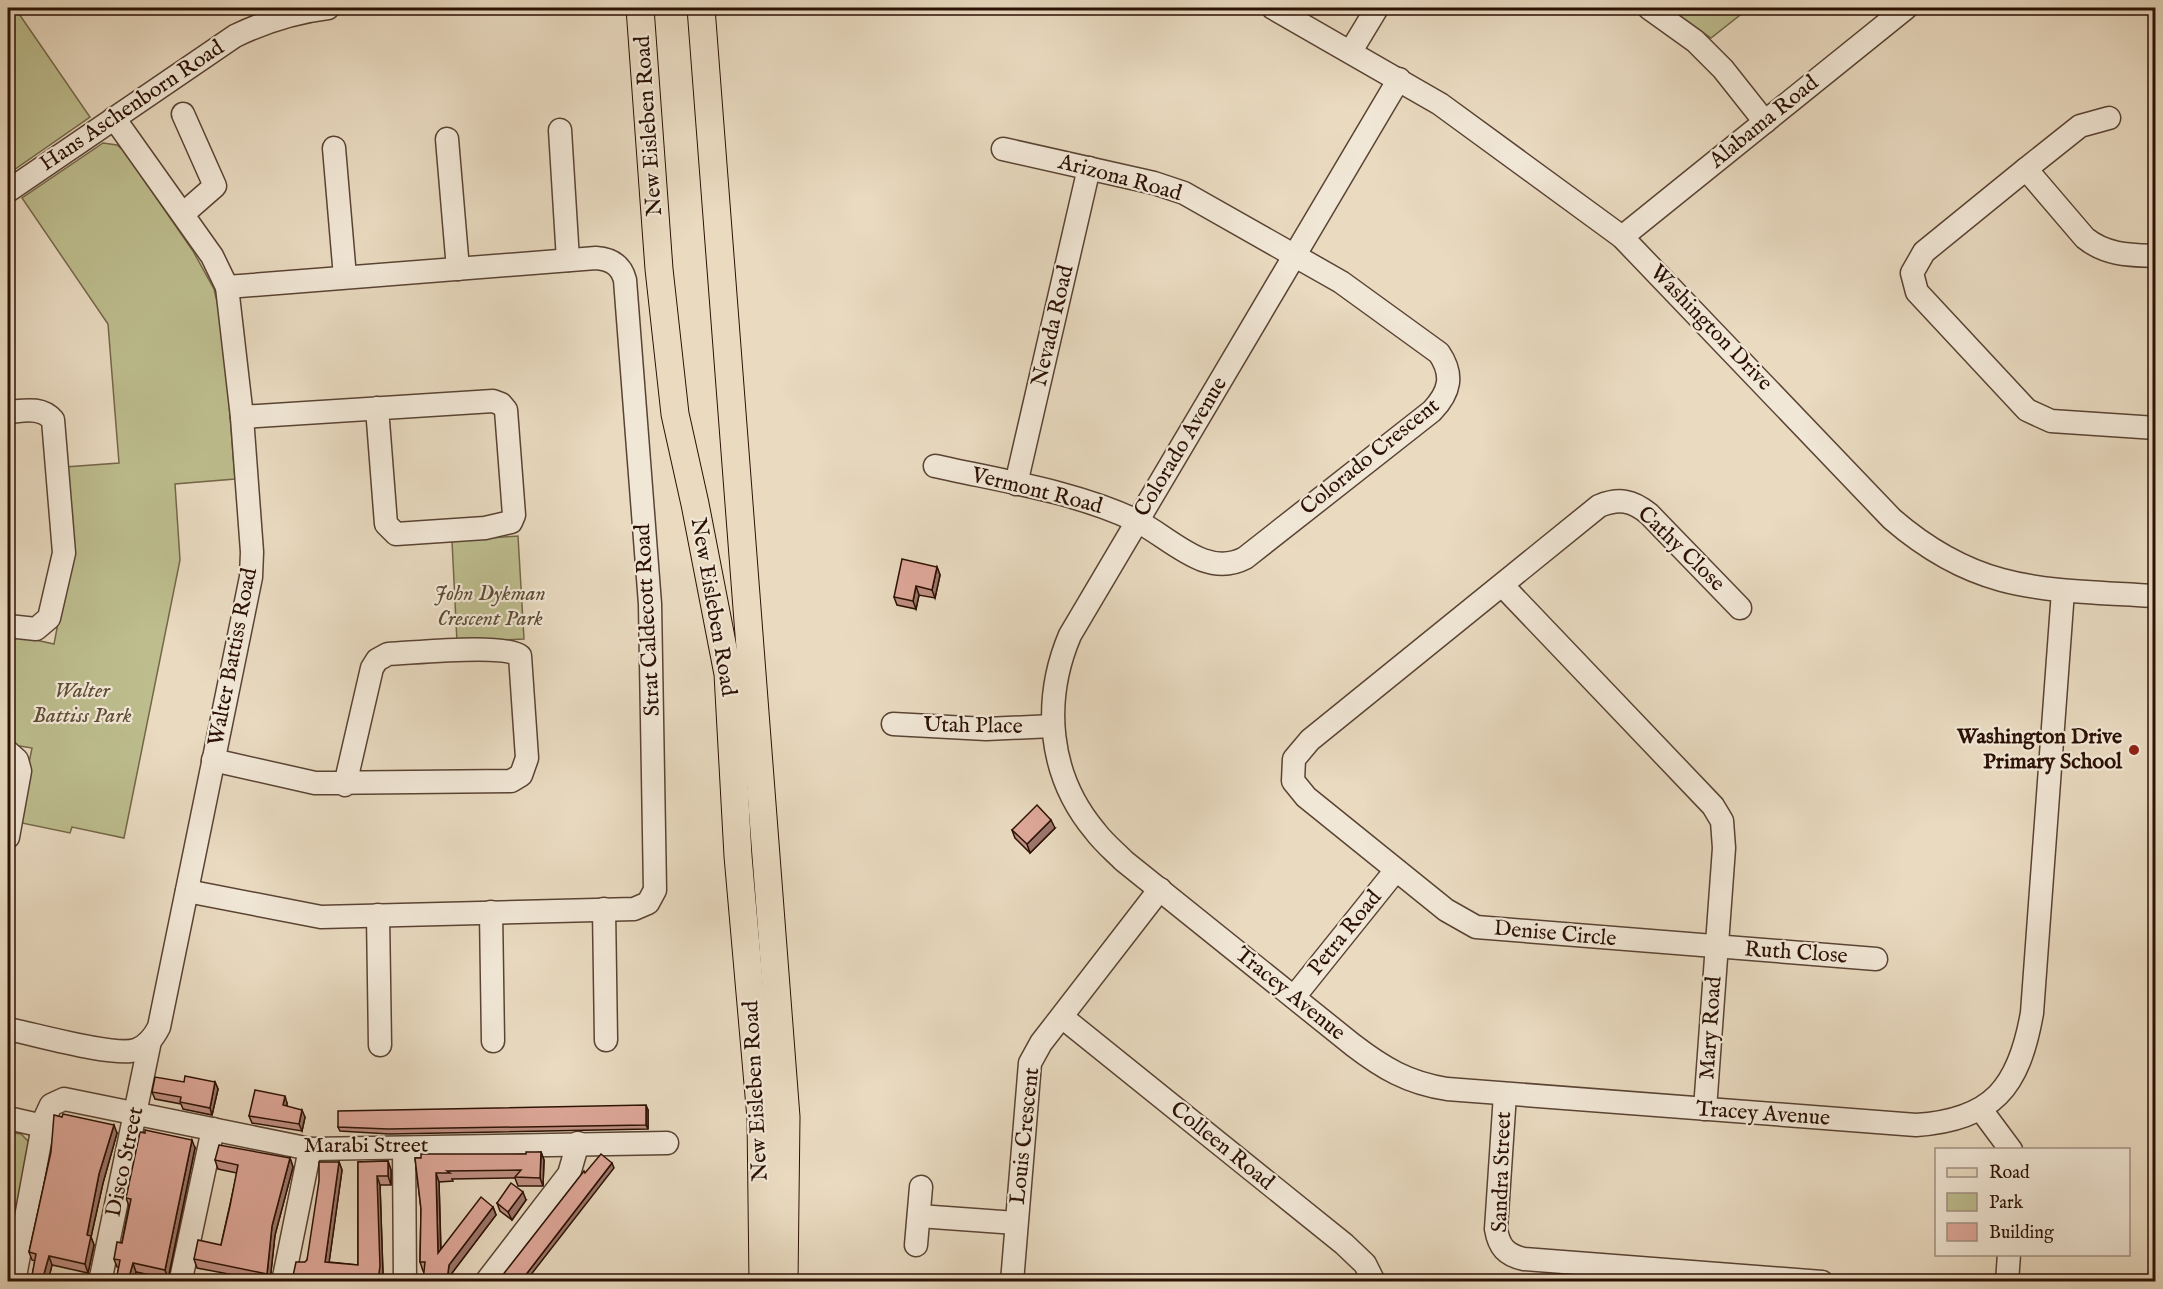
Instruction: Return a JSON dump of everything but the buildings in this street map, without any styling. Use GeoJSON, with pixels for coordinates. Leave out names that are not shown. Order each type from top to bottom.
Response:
{"type":"FeatureCollection","features":[{"type":"Feature","properties":{"kind":"main road","name":"New Eisleben Road"},"geometry":{"type":"LineString","coordinates":[[640,8],[659,269],[675,414],[728,674],[738,856],[761,1118],[763,1281]]}},
{"type":"Feature","properties":{"kind":"main road","name":"New Eisleben Road"},"geometry":{"type":"LineString","coordinates":[[700,8],[786,1117],[784,1281]]}},
{"type":"Feature","properties":{"kind":"street","name":"Hans Aschenborn Road"},"geometry":{"type":"LineString","coordinates":[[8,191],[235,36],[285,15],[328,8]]}},
{"type":"Feature","properties":{"kind":"street","name":"Washington Drive"},"geometry":{"type":"LineString","coordinates":[[1273,8],[1440,104],[1622,237],[1892,519],[1920,543],[1951,562],[1988,577],[2023,586],[2063,591],[2156,596]]}},
{"type":"Feature","properties":{"kind":"street"},"geometry":{"type":"LineString","coordinates":[[1351,51],[1375,8]]}},
{"type":"Feature","properties":{"kind":"street"},"geometry":{"type":"LineString","coordinates":[[1649,8],[1695,41],[1723,69],[1765,122]]}},
{"type":"Feature","properties":{"kind":"street","name":"Alabama Road"},"geometry":{"type":"LineString","coordinates":[[1622,237],[1765,122],[1894,11]]}},
{"type":"Feature","properties":{"kind":"street","name":"Colorado Avenue"},"geometry":{"type":"LineString","coordinates":[[1095,832],[1068,787],[1059,760],[1053,726],[1053,688],[1059,662],[1070,635],[1398,79]]}},
{"type":"Feature","properties":{"kind":"street"},"geometry":{"type":"LineString","coordinates":[[183,114],[215,186],[183,214]]}},
{"type":"Feature","properties":{"kind":"street","name":"Walter Battiss Road"},"geometry":{"type":"LineString","coordinates":[[114,118],[212,256],[227,287],[242,417],[252,566],[159,1027],[150,1041]]}},
{"type":"Feature","properties":{"kind":"street"},"geometry":{"type":"LineString","coordinates":[[2109,118],[2080,126],[1924,252],[1912,273],[1917,292],[2027,410],[2038,417],[2067,423],[2156,428]]}},
{"type":"Feature","properties":{"kind":"street"},"geometry":{"type":"LineString","coordinates":[[560,130],[568,260]]}},
{"type":"Feature","properties":{"kind":"street"},"geometry":{"type":"LineString","coordinates":[[447,139],[458,269]]}},
{"type":"Feature","properties":{"kind":"street"},"geometry":{"type":"LineString","coordinates":[[334,148],[345,278]]}},
{"type":"Feature","properties":{"kind":"street","name":"Arizona Road"},"geometry":{"type":"LineString","coordinates":[[1003,149],[1154,183],[1184,193],[1295,256]]}},
{"type":"Feature","properties":{"kind":"street","name":"Nevada Road"},"geometry":{"type":"LineString","coordinates":[[1016,484],[1089,168]]}},
{"type":"Feature","properties":{"kind":"street"},"geometry":{"type":"LineString","coordinates":[[2026,169],[2078,231],[2094,246],[2118,254],[2156,256]]}},
{"type":"Feature","properties":{"kind":"street","name":"Colorado Crescent"},"geometry":{"type":"LineString","coordinates":[[1138,521],[1201,560],[1218,565],[1232,565],[1245,558],[1432,411],[1443,399],[1448,389],[1449,376],[1447,364],[1439,353],[1341,282],[1295,256]]}},
{"type":"Feature","properties":{"kind":"street","name":"Strat Caldecott Road"},"geometry":{"type":"LineString","coordinates":[[187,891],[312,916],[642,907],[648,903],[656,890],[650,604],[625,280],[620,268],[609,260],[596,258],[227,287]]}},
{"type":"Feature","properties":{"kind":"street"},"geometry":{"type":"LineString","coordinates":[[242,417],[376,408],[493,402],[501,404],[506,410],[514,515],[512,522],[507,525],[484,528],[396,534],[392,531],[386,524],[376,408]]}},
{"type":"Feature","properties":{"kind":"street"},"geometry":{"type":"LineString","coordinates":[[8,412],[36,410],[49,415],[53,420],[64,553],[50,618],[36,629],[8,626]]}},
{"type":"Feature","properties":{"kind":"street","name":"Vermont Road"},"geometry":{"type":"LineString","coordinates":[[935,466],[1085,500],[1138,521]]}},
{"type":"Feature","properties":{"kind":"street","name":"Cathy Close"},"geometry":{"type":"LineString","coordinates":[[1503,586],[1599,506],[1611,501],[1624,500],[1637,505],[1664,527],[1740,608]]}},
{"type":"Feature","properties":{"kind":"street"},"geometry":{"type":"LineString","coordinates":[[1503,586],[1642,729],[1713,806],[1722,820],[1724,841],[1717,947]]}},
{"type":"Feature","properties":{"kind":"street","name":"Denise Circle"},"geometry":{"type":"LineString","coordinates":[[1503,586],[1310,740],[1294,759],[1292,770],[1296,788],[1446,910],[1476,927],[1717,947]]}},
{"type":"Feature","properties":{"kind":"street"},"geometry":{"type":"LineString","coordinates":[[2010,1148],[1982,1111],[2008,1083],[2019,1064],[2026,1044],[2032,1013],[2063,591]]}},
{"type":"Feature","properties":{"kind":"street"},"geometry":{"type":"LineString","coordinates":[[213,760],[315,783],[345,785],[505,782],[516,779],[524,770],[527,758],[520,656],[511,651],[490,650],[388,654],[377,660],[372,668],[345,785]]}},
{"type":"Feature","properties":{"kind":"street","name":"Utah Place"},"geometry":{"type":"LineString","coordinates":[[893,723],[986,729],[1053,726]]}},
{"type":"Feature","properties":{"kind":"street"},"geometry":{"type":"LineString","coordinates":[[8,752],[17,760],[20,771],[8,837]]}},
{"type":"Feature","properties":{"kind":"street","name":"Tracey Avenue"},"geometry":{"type":"LineString","coordinates":[[1095,832],[1124,861],[1383,1068],[1403,1079],[1447,1089],[1916,1125],[1947,1121],[1982,1111]]}},
{"type":"Feature","properties":{"kind":"street","name":"Petra Road"},"geometry":{"type":"LineString","coordinates":[[1294,997],[1396,870]]}},
{"type":"Feature","properties":{"kind":"street","name":"Louis Crescent"},"geometry":{"type":"LineString","coordinates":[[1012,1281],[1030,1063],[1041,1042],[1160,889]]}},
{"type":"Feature","properties":{"kind":"street"},"geometry":{"type":"LineString","coordinates":[[604,909],[606,1040]]}},
{"type":"Feature","properties":{"kind":"street"},"geometry":{"type":"LineString","coordinates":[[491,912],[493,1041]]}},
{"type":"Feature","properties":{"kind":"street"},"geometry":{"type":"LineString","coordinates":[[378,915],[380,1045]]}},
{"type":"Feature","properties":{"kind":"street","name":"Ruth Close"},"geometry":{"type":"LineString","coordinates":[[1717,947],[1876,959]]}},
{"type":"Feature","properties":{"kind":"street","name":"Mary Road"},"geometry":{"type":"LineString","coordinates":[[1705,1109],[1717,947]]}},
{"type":"Feature","properties":{"kind":"street","name":"Colleen Road"},"geometry":{"type":"LineString","coordinates":[[1062,1017],[1344,1244],[1365,1264],[1374,1281]]}},
{"type":"Feature","properties":{"kind":"street"},"geometry":{"type":"LineString","coordinates":[[8,1029],[118,1052],[135,1050],[150,1041]]}},
{"type":"Feature","properties":{"kind":"street","name":"Disco Street"},"geometry":{"type":"LineString","coordinates":[[100,1281],[150,1041]]}},
{"type":"Feature","properties":{"kind":"street","name":"Sandra Street"},"geometry":{"type":"LineString","coordinates":[[1505,1094],[1496,1229],[1498,1242],[1504,1251],[1524,1259],[1822,1281]]}},
{"type":"Feature","properties":{"kind":"street","name":"Marabi Street"},"geometry":{"type":"LineString","coordinates":[[43,1126],[51,1105],[69,1099],[310,1149],[667,1143]]}},
{"type":"Feature","properties":{"kind":"street"},"geometry":{"type":"LineString","coordinates":[[8,1119],[43,1126],[14,1281]]}},
{"type":"Feature","properties":{"kind":"street"},"geometry":{"type":"LineString","coordinates":[[181,1279],[213,1129]]}},
{"type":"Feature","properties":{"kind":"street"},"geometry":{"type":"LineString","coordinates":[[486,1281],[569,1174],[578,1143]]}},
{"type":"Feature","properties":{"kind":"street"},"geometry":{"type":"LineString","coordinates":[[404,1148],[405,1281]]}},
{"type":"Feature","properties":{"kind":"street"},"geometry":{"type":"LineString","coordinates":[[283,1281],[310,1149]]}},
{"type":"Feature","properties":{"kind":"street"},"geometry":{"type":"LineString","coordinates":[[916,1245],[921,1187]]}},
{"type":"Feature","properties":{"kind":"street"},"geometry":{"type":"LineString","coordinates":[[919,1216],[1016,1223]]}},
{"type":"Feature","properties":{"kind":"street"},"geometry":{"type":"LineString","coordinates":[[2007,1281],[2009,1256]]}},
{"type":"Feature","properties":{"kind":"green space"},"geometry":{"type":"Polygon","coordinates":[[[8,8],[15,8],[90,117],[8,174],[8,8]]]}},
{"type":"Feature","properties":{"kind":"green space"},"geometry":{"type":"Polygon","coordinates":[[[1669,8],[1749,8],[1711,38],[1669,8]]]}},
{"type":"Feature","properties":{"kind":"green space","name":"Walter Battiss Park"},"geometry":{"type":"Polygon","coordinates":[[[103,143],[117,145],[124,151],[193,251],[214,289],[223,327],[235,479],[175,484],[180,560],[124,838],[72,827],[70,833],[17,822],[32,748],[8,744],[8,662],[13,635],[54,644],[71,555],[65,467],[119,463],[108,324],[22,198],[103,143]]]}},
{"type":"Feature","properties":{"kind":"green space","name":"John Dykman Crescent Park"},"geometry":{"type":"Polygon","coordinates":[[[518,536],[524,639],[457,642],[452,541],[518,536]]]}},
{"type":"Feature","properties":{"kind":"green space"},"geometry":{"type":"Polygon","coordinates":[[[8,1132],[21,1134],[29,1142],[8,1257],[8,1132]]]}},
{"type":"Feature","properties":{"kind":"place","name":"Washington Drive Primary School"},"geometry":{"type":"Point","coordinates":[2134,750]}}]}
